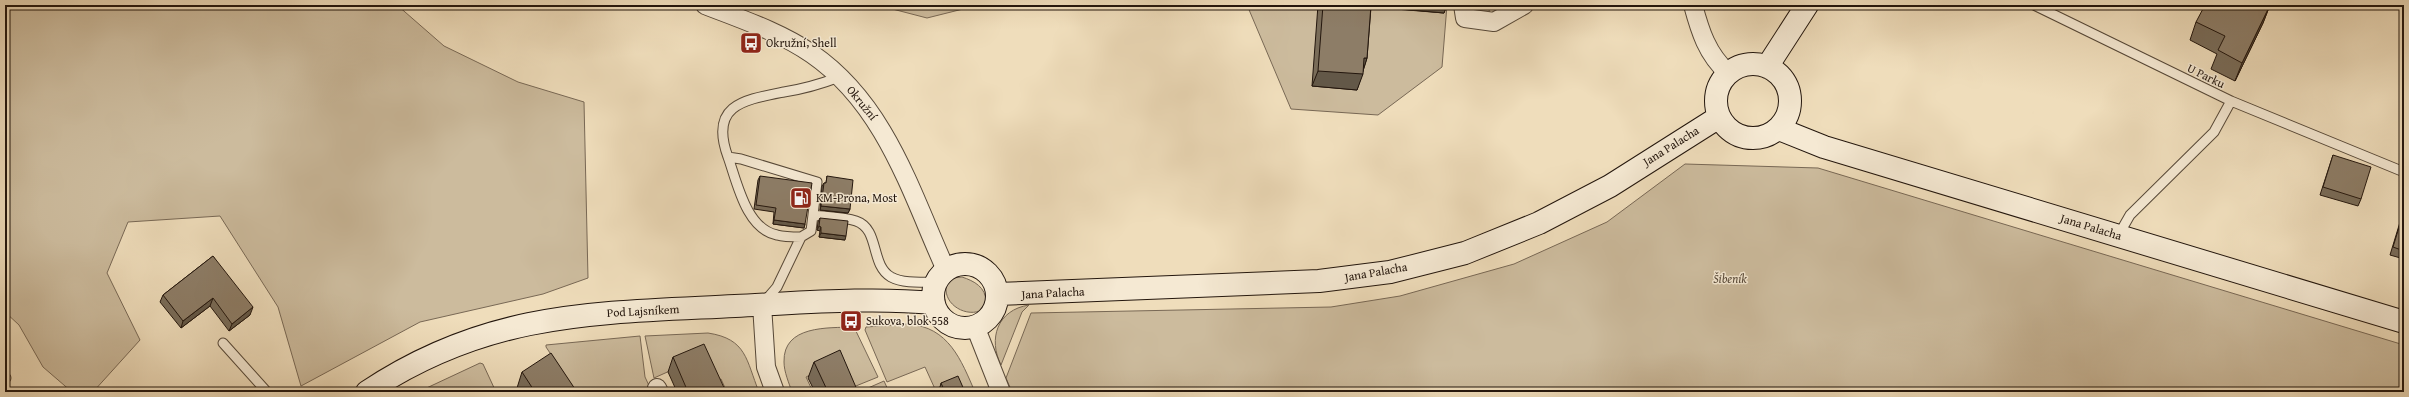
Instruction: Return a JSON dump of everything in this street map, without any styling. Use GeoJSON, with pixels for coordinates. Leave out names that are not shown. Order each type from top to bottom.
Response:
{"type":"FeatureCollection","features":[{"type":"Feature","properties":{"kind":"street","name":"Okružní"},"geometry":{"type":"LineString","coordinates":[[705,5],[787,40],[812,54],[839,77],[867,108],[887,140],[941,276]]}},
{"type":"Feature","properties":{"kind":"street"},"geometry":{"type":"LineString","coordinates":[[1463,5],[1465,18],[1494,22],[1524,5]]}},
{"type":"Feature","properties":{"kind":"street"},"geometry":{"type":"LineString","coordinates":[[1693,5],[1701,35],[1715,61],[1728,74]]}},
{"type":"Feature","properties":{"kind":"street"},"geometry":{"type":"LineString","coordinates":[[1768,67],[1807,5]]}},
{"type":"Feature","properties":{"kind":"street"},"geometry":{"type":"LineString","coordinates":[[1747,64],[1768,67],[1778,73],[1786,83],[1790,94],[1790,107],[1786,119],[1779,129],[1764,137],[1746,138],[1730,131],[1718,117],[1715,106],[1716,94],[1720,83],[1728,74],[1747,64]]}},
{"type":"Feature","properties":{"kind":"street","name":"Jana Palacha"},"geometry":{"type":"LineString","coordinates":[[997,294],[1319,281],[1390,272],[1465,253],[1539,223],[1610,186],[1718,117]]}},
{"type":"Feature","properties":{"kind":"street","name":"Jana Palacha"},"geometry":{"type":"LineString","coordinates":[[1779,129],[1824,147],[2404,322]]}},
{"type":"Feature","properties":{"kind":"street"},"geometry":{"type":"LineString","coordinates":[[956,265],[975,265],[991,276],[997,294],[996,305],[984,322],[964,328],[950,323],[938,313],[934,304],[933,294],[941,276],[956,265]]}},
{"type":"Feature","properties":{"kind":"street","name":"Pod Lajsníkem"},"geometry":{"type":"LineString","coordinates":[[367,392],[414,364],[445,350],[513,326],[584,314],[901,300],[934,304]]}},
{"type":"Feature","properties":{"kind":"street"},"geometry":{"type":"LineString","coordinates":[[762,305],[766,367],[775,392]]}},
{"type":"Feature","properties":{"kind":"street"},"geometry":{"type":"LineString","coordinates":[[974,326],[1001,392]]}},
{"type":"Feature","properties":{"kind":"lane","name":"U Parku"},"geometry":{"type":"LineString","coordinates":[[2034,5],[2231,101],[2214,132],[2130,215],[2118,236]]}},
{"type":"Feature","properties":{"kind":"lane"},"geometry":{"type":"LineString","coordinates":[[801,237],[776,235],[760,226],[747,207],[723,144],[723,125],[728,113],[737,104],[753,98],[814,86],[839,77]]}},
{"type":"Feature","properties":{"kind":"lane"},"geometry":{"type":"LineString","coordinates":[[2231,101],[2404,172]]}},
{"type":"Feature","properties":{"kind":"lane"},"geometry":{"type":"LineString","coordinates":[[728,157],[741,159],[817,182],[811,231],[801,237],[777,288],[762,305]]}},
{"type":"Feature","properties":{"kind":"lane"},"geometry":{"type":"LineString","coordinates":[[813,215],[857,221],[868,230],[881,266],[890,276],[904,281],[941,276]]}},
{"type":"Feature","properties":{"kind":"lane"},"geometry":{"type":"LineString","coordinates":[[223,343],[268,392]]}},
{"type":"Feature","properties":{"kind":"green space"},"geometry":{"type":"Polygon","coordinates":[[[5,5],[397,5],[444,46],[518,82],[584,102],[588,278],[543,294],[420,322],[301,386],[278,307],[220,216],[128,222],[107,273],[140,340],[93,392],[72,392],[43,367],[19,325],[5,312],[5,5]]]}},
{"type":"Feature","properties":{"kind":"green space"},"geometry":{"type":"Polygon","coordinates":[[[877,5],[979,5],[927,18],[877,5]]]}},
{"type":"Feature","properties":{"kind":"green space"},"geometry":{"type":"Polygon","coordinates":[[[1247,5],[1367,5],[1444,13],[1445,5],[1447,5],[1442,67],[1378,115],[1291,109],[1247,5]]]}},
{"type":"Feature","properties":{"kind":"green space"},"geometry":{"type":"Polygon","coordinates":[[[1477,5],[1487,5],[1491,15],[1481,15],[1477,5]]]}},
{"type":"Feature","properties":{"kind":"green space","name":"Šibeník"},"geometry":{"type":"Polygon","coordinates":[[[1685,164],[1818,168],[2404,345],[2404,392],[1012,392],[1006,378],[1031,313],[1331,307],[1400,296],[1514,264],[1607,222],[1685,164]]]}},
{"type":"Feature","properties":{"kind":"green space"},"geometry":{"type":"Polygon","coordinates":[[[962,277],[971,280],[984,292],[986,302],[980,311],[967,312],[961,310],[950,302],[946,290],[947,283],[952,278],[962,277]]]}},
{"type":"Feature","properties":{"kind":"green space"},"geometry":{"type":"Polygon","coordinates":[[[1029,305],[1022,312],[1001,365],[995,345],[998,327],[1009,313],[1018,308],[1029,305]]]}},
{"type":"Feature","properties":{"kind":"green space"},"geometry":{"type":"Polygon","coordinates":[[[908,324],[922,326],[934,331],[944,338],[958,357],[975,392],[963,392],[957,379],[935,389],[925,367],[887,382],[865,330],[866,327],[908,324]]]}},
{"type":"Feature","properties":{"kind":"green space"},"geometry":{"type":"Polygon","coordinates":[[[854,327],[878,377],[846,390],[834,364],[806,377],[813,392],[792,392],[784,366],[786,350],[791,341],[799,335],[809,331],[854,327]]]}},
{"type":"Feature","properties":{"kind":"green space"},"geometry":{"type":"Polygon","coordinates":[[[708,333],[731,340],[738,346],[747,361],[759,392],[727,392],[721,379],[712,382],[701,357],[654,378],[645,336],[708,333]]]}},
{"type":"Feature","properties":{"kind":"green space"},"geometry":{"type":"Polygon","coordinates":[[[640,336],[645,377],[652,392],[576,392],[546,347],[546,345],[640,336]]]}},
{"type":"Feature","properties":{"kind":"green space"},"geometry":{"type":"Polygon","coordinates":[[[480,363],[483,364],[496,392],[418,392],[480,363]]]}},
{"type":"Feature","properties":{"kind":"green space"},"geometry":{"type":"Polygon","coordinates":[[[884,381],[889,392],[859,392],[884,381]]]}},
{"type":"Feature","properties":{"kind":"building"},"geometry":{"type":"Polygon","coordinates":[[[1323,5],[1371,5],[1367,58],[1364,58],[1363,74],[1318,71],[1323,5]]]}},
{"type":"Feature","properties":{"kind":"building"},"geometry":{"type":"Polygon","coordinates":[[[2205,5],[2270,5],[2242,63],[2218,50],[2225,36],[2196,22],[2205,5]]]}},
{"type":"Feature","properties":{"kind":"building"},"geometry":{"type":"Polygon","coordinates":[[[2333,155],[2371,167],[2361,199],[2323,187],[2333,155]]]}},
{"type":"Feature","properties":{"kind":"building"},"geometry":{"type":"Polygon","coordinates":[[[760,176],[812,183],[805,224],[774,220],[776,208],[756,205],[760,176]]]}},
{"type":"Feature","properties":{"kind":"building"},"geometry":{"type":"Polygon","coordinates":[[[827,176],[853,180],[850,209],[821,206],[824,183],[826,183],[827,176]]]}},
{"type":"Feature","properties":{"kind":"building"},"geometry":{"type":"Polygon","coordinates":[[[2404,211],[2404,251],[2393,247],[2404,211]]]}},
{"type":"Feature","properties":{"kind":"building"},"geometry":{"type":"Polygon","coordinates":[[[820,218],[848,221],[846,236],[821,233],[821,227],[819,226],[820,218]]]}},
{"type":"Feature","properties":{"kind":"building"},"geometry":{"type":"Polygon","coordinates":[[[213,256],[253,307],[232,324],[213,298],[183,321],[163,295],[213,256]]]}},
{"type":"Feature","properties":{"kind":"building"},"geometry":{"type":"Polygon","coordinates":[[[704,344],[726,392],[688,392],[673,357],[704,344]]]}},
{"type":"Feature","properties":{"kind":"building"},"geometry":{"type":"Polygon","coordinates":[[[840,350],[858,392],[828,392],[814,362],[840,350]]]}},
{"type":"Feature","properties":{"kind":"building"},"geometry":{"type":"Polygon","coordinates":[[[551,353],[577,392],[535,392],[522,372],[551,353]]]}},
{"type":"Feature","properties":{"kind":"building"},"geometry":{"type":"Polygon","coordinates":[[[958,376],[965,392],[945,392],[941,383],[958,376]]]}},
{"type":"Feature","properties":{"kind":"place","name":"Okružní, Shell"},"geometry":{"type":"Point","coordinates":[751,43]}},
{"type":"Feature","properties":{"kind":"place","name":"KM-Prona, Most"},"geometry":{"type":"Point","coordinates":[801,198]}},
{"type":"Feature","properties":{"kind":"place","name":"Sukova, blok 558"},"geometry":{"type":"Point","coordinates":[851,321]}}]}
